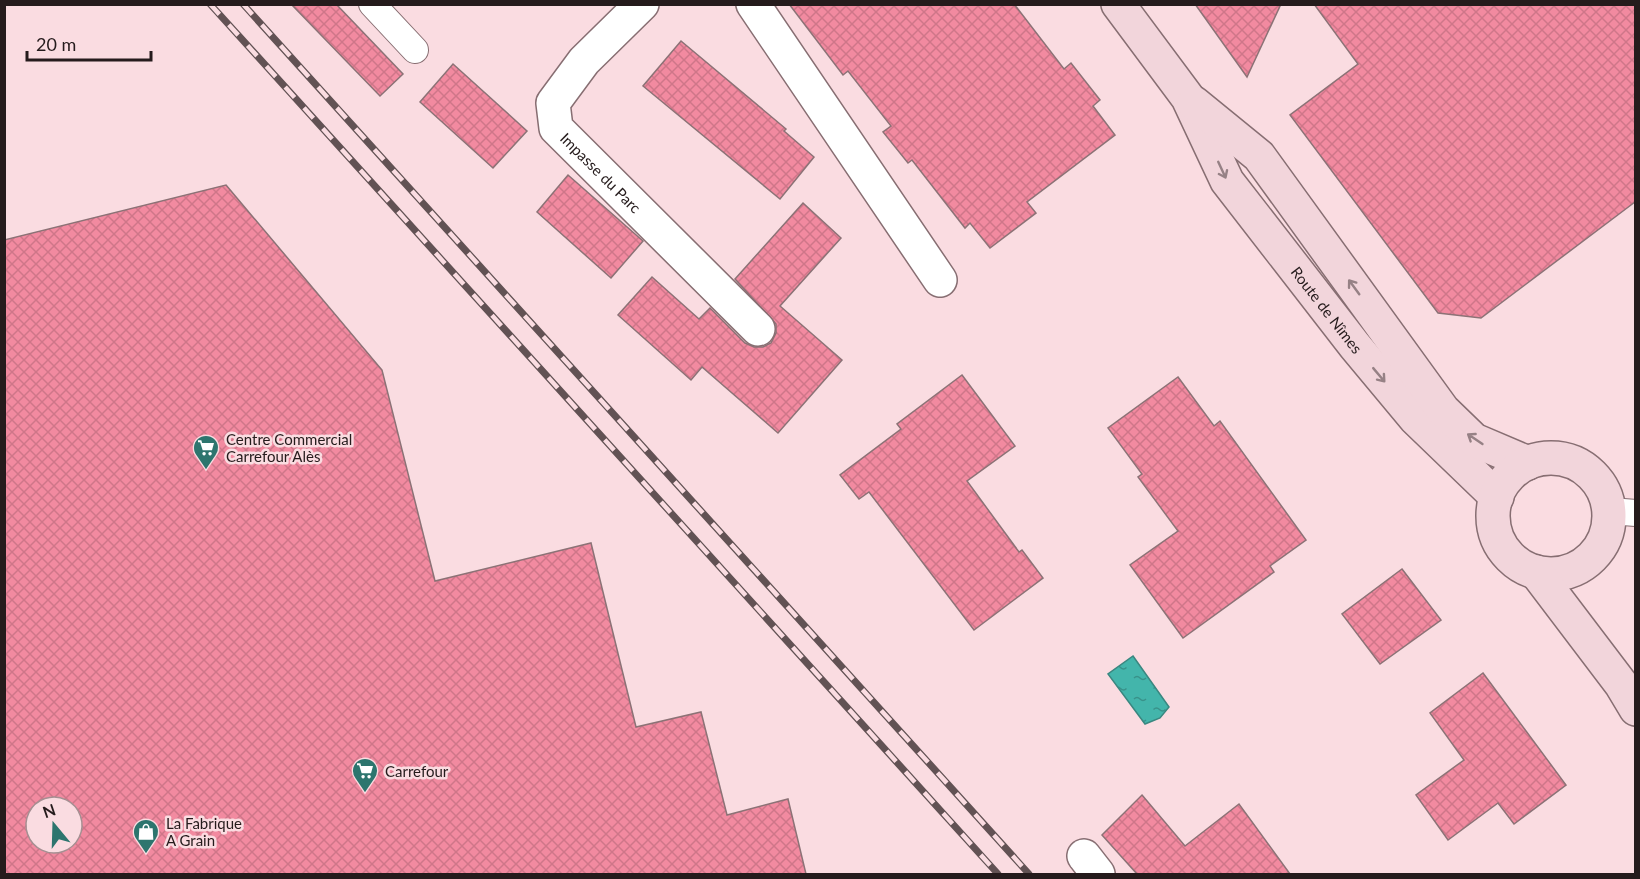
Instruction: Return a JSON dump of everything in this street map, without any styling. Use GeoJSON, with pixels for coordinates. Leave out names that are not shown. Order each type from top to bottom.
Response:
{"type":"FeatureCollection","features":[{"type":"Feature","properties":{"kind":"main road","name":"Route de Nîmes"},"geometry":{"type":"LineString","coordinates":[[1118,4],[1188,98],[1227,181],[1355,346],[1415,418],[1497,497]]}},
{"type":"Feature","properties":{"kind":"main road","name":"Route de Nîmes"},"geometry":{"type":"LineString","coordinates":[[1188,98],[1259,156],[1443,410],[1474,440],[1528,463]]}},
{"type":"Feature","properties":{"kind":"main road"},"geometry":{"type":"LineString","coordinates":[[1546,459],[1566,460],[1583,468],[1597,480],[1623,512],[1599,550],[1581,566],[1556,574],[1536,572],[1523,567],[1507,554],[1497,537],[1493,517],[1497,497],[1504,483],[1528,463],[1546,459]]}},
{"type":"Feature","properties":{"kind":"main road"},"geometry":{"type":"LineString","coordinates":[[1581,566],[1583,637]]}},
{"type":"Feature","properties":{"kind":"main road"},"geometry":{"type":"LineString","coordinates":[[1536,572],[1630,697]]}},
{"type":"Feature","properties":{"kind":"street","name":"Impasse du Parc"},"geometry":{"type":"LineString","coordinates":[[642,4],[584,61],[553,103],[556,128],[758,329]]}},
{"type":"Feature","properties":{"kind":"street"},"geometry":{"type":"LineString","coordinates":[[752,5],[940,280]]}},
{"type":"Feature","properties":{"kind":"lane"},"geometry":{"type":"LineString","coordinates":[[372,4],[415,50]]}},
{"type":"Feature","properties":{"kind":"water"},"geometry":{"type":"Polygon","coordinates":[[[1133,656],[1169,707],[1160,718],[1145,724],[1108,674],[1133,656]]]}},
{"type":"Feature","properties":{"kind":"building"},"geometry":{"type":"Polygon","coordinates":[[[291,4],[336,4],[403,74],[380,96],[291,4]]]}},
{"type":"Feature","properties":{"kind":"building"},"geometry":{"type":"Polygon","coordinates":[[[789,4],[1014,4],[1064,69],[1071,63],[1100,100],[1093,106],[1115,135],[1027,202],[1036,213],[990,248],[970,223],[965,228],[912,160],[908,163],[883,132],[891,126],[848,71],[843,75],[789,4]]]}},
{"type":"Feature","properties":{"kind":"building"},"geometry":{"type":"Polygon","coordinates":[[[1195,4],[1281,4],[1247,77],[1195,4]]]}},
{"type":"Feature","properties":{"kind":"building"},"geometry":{"type":"Polygon","coordinates":[[[1314,4],[1635,4],[1635,202],[1481,318],[1438,313],[1290,115],[1358,64],[1314,4]]]}},
{"type":"Feature","properties":{"kind":"building"},"geometry":{"type":"Polygon","coordinates":[[[681,41],[786,129],[784,131],[814,157],[780,199],[643,86],[681,41]]]}},
{"type":"Feature","properties":{"kind":"building"},"geometry":{"type":"Polygon","coordinates":[[[453,64],[527,131],[493,168],[420,102],[453,64]]]}},
{"type":"Feature","properties":{"kind":"building"},"geometry":{"type":"Polygon","coordinates":[[[568,175],[643,241],[611,278],[537,212],[568,175]]]}},
{"type":"Feature","properties":{"kind":"building","name":"Centre Commercial Carrefour Alès"},"geometry":{"type":"Polygon","coordinates":[[[226,185],[382,370],[435,581],[591,543],[636,727],[701,712],[727,815],[788,799],[806,874],[4,874],[4,240],[226,185]]]}},
{"type":"Feature","properties":{"kind":"building"},"geometry":{"type":"Polygon","coordinates":[[[803,203],[841,238],[780,306],[842,360],[778,433],[702,367],[691,380],[618,315],[652,277],[699,319],[710,308],[745,343],[754,347],[763,347],[771,343],[776,333],[776,324],[735,279],[803,203]]]}},
{"type":"Feature","properties":{"kind":"building"},"geometry":{"type":"Polygon","coordinates":[[[962,375],[1015,446],[967,481],[1019,552],[1022,550],[1043,578],[974,630],[869,492],[859,499],[840,475],[901,429],[897,424],[962,375]]]}},
{"type":"Feature","properties":{"kind":"building"},"geometry":{"type":"Polygon","coordinates":[[[1178,377],[1214,426],[1220,421],[1306,540],[1270,566],[1274,572],[1183,638],[1130,565],[1178,531],[1138,477],[1142,474],[1108,428],[1178,377]]]}},
{"type":"Feature","properties":{"kind":"building"},"geometry":{"type":"Polygon","coordinates":[[[1402,569],[1441,620],[1380,664],[1342,614],[1402,569]]]}},
{"type":"Feature","properties":{"kind":"building"},"geometry":{"type":"Polygon","coordinates":[[[1483,673],[1566,785],[1514,824],[1498,803],[1448,840],[1416,795],[1464,760],[1430,713],[1483,673]]]}},
{"type":"Feature","properties":{"kind":"building"},"geometry":{"type":"Polygon","coordinates":[[[1142,795],[1185,846],[1239,804],[1290,874],[1137,874],[1102,835],[1142,795]]]}},
{"type":"Feature","properties":{"kind":"railway"},"geometry":{"type":"LineString","coordinates":[[210,4],[998,874]]}},
{"type":"Feature","properties":{"kind":"railway"},"geometry":{"type":"LineString","coordinates":[[243,4],[1029,874]]}},
{"type":"Feature","properties":{"kind":"place","name":"Centre Commercial Carrefour Alès"},"geometry":{"type":"Point","coordinates":[206,471]}},
{"type":"Feature","properties":{"kind":"place","name":"Carrefour"},"geometry":{"type":"Point","coordinates":[365,794]}},
{"type":"Feature","properties":{"kind":"place","name":"La Fabrique A Grain"},"geometry":{"type":"Point","coordinates":[146,855]}}]}
